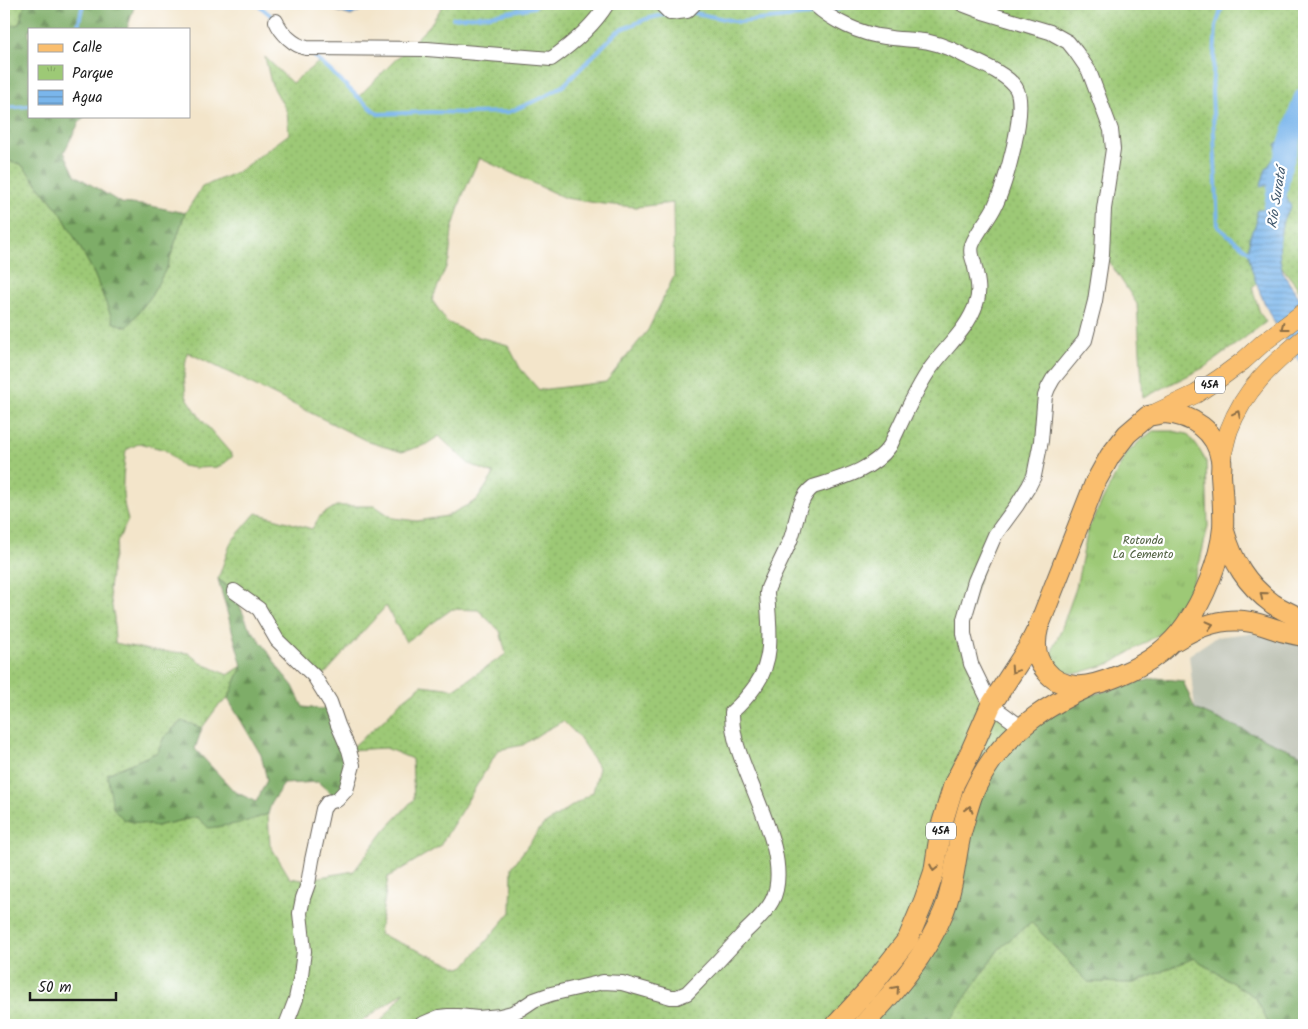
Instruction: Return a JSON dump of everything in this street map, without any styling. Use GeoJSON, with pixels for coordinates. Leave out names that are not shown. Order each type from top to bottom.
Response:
{"type":"FeatureCollection","features":[{"type":"Feature","properties":{"kind":"highway","name":"45A"},"geometry":{"type":"LineString","coordinates":[[836,1025],[869,989],[908,939],[934,872],[942,827],[954,784],[992,705],[1028,648],[1038,628],[1095,483],[1110,456],[1127,434],[1148,416],[1165,413],[1176,414],[1197,422],[1213,438],[1221,460],[1223,528],[1217,558],[1200,600],[1185,626],[1157,654],[1137,667],[1066,696],[1040,712],[1021,727],[1002,747],[986,769],[973,792],[961,834],[945,910],[928,946],[902,982],[863,1025]]}},
{"type":"Feature","properties":{"kind":"highway"},"geometry":{"type":"LineString","coordinates":[[1223,528],[1230,551],[1241,572],[1253,587],[1274,604],[1304,620]]}},
{"type":"Feature","properties":{"kind":"highway"},"geometry":{"type":"LineString","coordinates":[[1166,646],[1188,633],[1208,625],[1234,620],[1252,622],[1304,636]]}},
{"type":"Feature","properties":{"kind":"highway","name":"45A"},"geometry":{"type":"LineString","coordinates":[[1038,628],[1036,651],[1038,659],[1047,672],[1059,682],[1074,686],[1097,683]]}},
{"type":"Feature","properties":{"kind":"main road","name":"45A"},"geometry":{"type":"LineString","coordinates":[[1148,416],[1196,394],[1220,378],[1304,312]]}},
{"type":"Feature","properties":{"kind":"main road","name":"45A"},"geometry":{"type":"LineString","coordinates":[[1221,460],[1229,429],[1243,401],[1261,376],[1304,338]]}},
{"type":"Feature","properties":{"kind":"street"},"geometry":{"type":"LineString","coordinates":[[276,21],[279,29],[296,44],[304,47],[427,49],[551,59],[563,51],[599,16],[607,4]]}},
{"type":"Feature","properties":{"kind":"street"},"geometry":{"type":"LineString","coordinates":[[664,4],[663,6],[670,13],[687,11],[694,4]]}},
{"type":"Feature","properties":{"kind":"street"},"geometry":{"type":"LineString","coordinates":[[420,1025],[448,1016],[478,1018],[500,1016],[512,1013],[534,1000],[551,994],[603,982],[622,983],[671,997],[682,996],[762,916],[772,901],[778,874],[772,842],[735,739],[732,715],[732,712],[757,684],[768,660],[770,638],[768,588],[791,539],[796,518],[809,490],[861,470],[884,454],[890,446],[927,373],[967,323],[977,302],[978,293],[978,281],[971,248],[1001,193],[1017,133],[1019,112],[1016,89],[1004,77],[959,52],[934,42],[885,38],[864,33],[826,13],[814,4]]}},
{"type":"Feature","properties":{"kind":"street"},"geometry":{"type":"LineString","coordinates":[[962,4],[1050,32],[1068,42],[1089,71],[1111,130],[1112,149],[1104,209],[1102,254],[1085,340],[1053,379],[1048,388],[1045,396],[1039,454],[1034,476],[1021,499],[995,535],[975,581],[964,618],[964,634],[971,664],[992,705],[1021,727]]}},
{"type":"Feature","properties":{"kind":"street"},"geometry":{"type":"LineString","coordinates":[[234,591],[259,609],[277,640],[314,676],[330,702],[350,750],[353,765],[346,790],[336,800],[328,802],[323,809],[308,884],[300,913],[304,951],[302,975],[296,999],[286,1025]]}},
{"type":"Feature","properties":{"kind":"shaded area"},"geometry":{"type":"Polygon","coordinates":[[[1248,633],[1294,638],[1304,645],[1304,756],[1195,709],[1189,655],[1216,637],[1248,633]]]}},
{"type":"Feature","properties":{"kind":"green space"},"geometry":{"type":"Polygon","coordinates":[[[4,4],[25,4],[19,24],[4,28],[4,4]]]}},
{"type":"Feature","properties":{"kind":"green space"},"geometry":{"type":"Polygon","coordinates":[[[25,4],[135,4],[127,28],[28,28],[28,118],[83,118],[64,152],[75,175],[121,203],[151,206],[185,213],[167,267],[150,298],[127,327],[114,323],[93,271],[61,213],[21,164],[4,160],[4,28],[19,24],[25,4]]]}},
{"type":"Feature","properties":{"kind":"green space"},"geometry":{"type":"Polygon","coordinates":[[[444,4],[1304,4],[1304,296],[1282,267],[1252,287],[1260,313],[1266,322],[1205,367],[1143,398],[1137,304],[1105,255],[1088,329],[1042,406],[1040,463],[991,535],[964,634],[991,705],[1021,727],[945,910],[863,1025],[378,1025],[405,991],[361,1022],[347,1025],[4,1025],[4,160],[21,164],[61,213],[93,271],[114,323],[150,298],[167,267],[185,213],[202,187],[239,171],[289,134],[287,112],[271,83],[265,57],[292,83],[320,61],[358,97],[430,25],[444,4]],[[479,158],[462,197],[452,230],[449,260],[432,300],[447,322],[479,337],[508,345],[520,368],[539,390],[606,382],[648,330],[674,276],[673,203],[636,207],[565,198],[479,158]],[[187,352],[184,376],[186,396],[201,419],[233,456],[220,467],[195,468],[182,466],[165,450],[140,443],[126,450],[123,493],[128,520],[118,540],[112,564],[109,590],[114,617],[115,643],[154,651],[188,653],[201,663],[228,675],[242,666],[228,699],[218,706],[202,728],[181,721],[164,737],[158,752],[107,774],[156,826],[197,817],[242,823],[268,814],[270,845],[290,878],[303,880],[354,871],[385,830],[414,799],[412,759],[386,748],[349,750],[386,718],[399,703],[422,685],[454,689],[506,654],[500,631],[478,610],[452,609],[406,642],[386,606],[324,675],[301,663],[259,609],[218,579],[231,542],[256,513],[312,529],[320,516],[336,506],[375,506],[393,518],[417,521],[447,516],[477,500],[494,474],[469,464],[439,436],[425,445],[402,452],[369,442],[187,352]],[[563,721],[523,745],[498,750],[440,846],[388,877],[379,934],[460,968],[465,966],[511,912],[512,867],[542,826],[593,792],[599,768],[578,736],[563,721]]]}},
{"type":"Feature","properties":{"kind":"green space","name":"Rotonda La Cemento"},"geometry":{"type":"Polygon","coordinates":[[[1153,431],[1173,431],[1187,434],[1206,461],[1208,526],[1200,561],[1185,605],[1166,630],[1112,663],[1079,673],[1067,673],[1055,669],[1050,659],[1076,588],[1088,529],[1126,454],[1153,431]]]}},
{"type":"Feature","properties":{"kind":"green space"},"geometry":{"type":"Polygon","coordinates":[[[218,579],[234,592],[248,625],[293,686],[303,707],[322,709],[330,702],[353,765],[336,798],[318,782],[284,784],[272,801],[268,814],[242,823],[209,828],[197,817],[156,826],[124,820],[113,808],[107,774],[158,752],[164,737],[182,721],[202,728],[195,749],[234,791],[256,802],[267,780],[261,755],[228,699],[242,666],[218,579]]]}},
{"type":"Feature","properties":{"kind":"green space"},"geometry":{"type":"Polygon","coordinates":[[[1156,678],[1183,681],[1195,709],[1304,756],[1304,1025],[1269,1025],[1256,998],[1194,958],[1134,983],[1088,982],[1031,922],[999,949],[946,1025],[863,1025],[928,946],[961,834],[1002,747],[1082,697],[1156,678]]]}},
{"type":"Feature","properties":{"kind":"green space"},"geometry":{"type":"Polygon","coordinates":[[[1031,922],[1088,982],[1134,983],[1194,958],[1256,998],[1269,1025],[946,1025],[999,949],[1031,922]]]}},
{"type":"Feature","properties":{"kind":"water"},"geometry":{"type":"Polygon","coordinates":[[[333,4],[372,4],[351,16],[336,11],[333,4]]]}},
{"type":"Feature","properties":{"kind":"water"},"geometry":{"type":"Polygon","coordinates":[[[1304,88],[1302,114],[1293,139],[1283,145],[1284,156],[1277,176],[1291,207],[1284,217],[1280,241],[1280,256],[1282,270],[1304,306],[1304,367],[1278,329],[1263,299],[1252,269],[1249,256],[1249,241],[1256,222],[1256,211],[1268,206],[1270,185],[1260,187],[1266,169],[1277,154],[1276,144],[1282,141],[1304,88]]]}},
{"type":"Feature","properties":{"kind":"waterway"},"geometry":{"type":"LineString","coordinates":[[79,28],[83,4]]}},
{"type":"Feature","properties":{"kind":"waterway"},"geometry":{"type":"LineString","coordinates":[[257,4],[274,18]]}},
{"type":"Feature","properties":{"kind":"waterway"},"geometry":{"type":"LineString","coordinates":[[453,18],[491,15],[534,7],[536,4]]}},
{"type":"Feature","properties":{"kind":"waterway"},"geometry":{"type":"LineString","coordinates":[[831,11],[854,4]]}},
{"type":"Feature","properties":{"kind":"waterway"},"geometry":{"type":"LineString","coordinates":[[1223,4],[1216,26],[1212,91],[1218,227],[1252,254]]}},
{"type":"Feature","properties":{"kind":"waterway"},"geometry":{"type":"LineString","coordinates":[[690,12],[739,22],[819,14]]}},
{"type":"Feature","properties":{"kind":"waterway"},"geometry":{"type":"LineString","coordinates":[[310,52],[378,114],[509,112],[544,97],[564,85],[618,31],[646,19],[667,14]]}},
{"type":"Feature","properties":{"kind":"waterway","name":"Río Suratá"},"geometry":{"type":"LineString","coordinates":[[1274,209],[1281,168],[1304,98]]}},
{"type":"Feature","properties":{"kind":"waterway"},"geometry":{"type":"LineString","coordinates":[[4,108],[28,106]]}}]}
